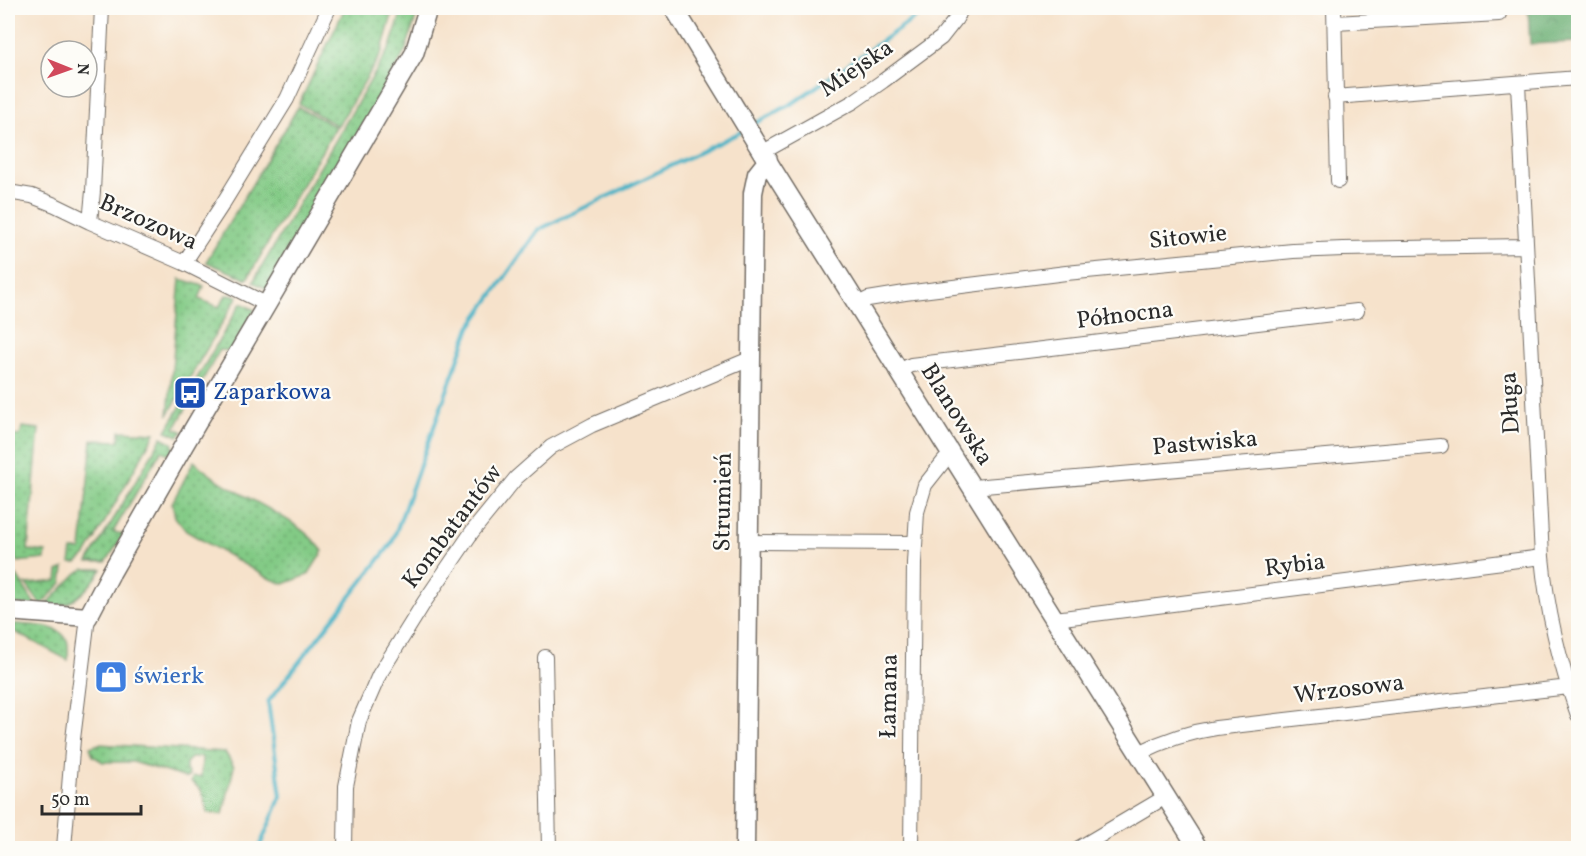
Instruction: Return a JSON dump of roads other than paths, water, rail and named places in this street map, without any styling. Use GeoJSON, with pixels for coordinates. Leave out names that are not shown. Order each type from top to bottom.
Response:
{"type":"FeatureCollection","features":[{"type":"Feature","properties":{"kind":"street"},"geometry":{"type":"LineString","coordinates":[[90,222],[102,8]]}},
{"type":"Feature","properties":{"kind":"street"},"geometry":{"type":"LineString","coordinates":[[184,263],[286,99],[328,8]]}},
{"type":"Feature","properties":{"kind":"street"},"geometry":{"type":"LineString","coordinates":[[63,849],[73,739],[88,617],[105,582],[178,455],[414,54],[428,8]]}},
{"type":"Feature","properties":{"kind":"street","name":"Blanowska"},"geometry":{"type":"LineString","coordinates":[[674,8],[1198,849]]}},
{"type":"Feature","properties":{"kind":"street","name":"Miejska"},"geometry":{"type":"LineString","coordinates":[[765,156],[853,102],[941,38],[962,8]]}},
{"type":"Feature","properties":{"kind":"street"},"geometry":{"type":"LineString","coordinates":[[1334,8],[1338,181]]}},
{"type":"Feature","properties":{"kind":"street"},"geometry":{"type":"LineString","coordinates":[[1335,23],[1499,14]]}},
{"type":"Feature","properties":{"kind":"street"},"geometry":{"type":"LineString","coordinates":[[1335,97],[1578,78]]}},
{"type":"Feature","properties":{"kind":"street","name":"Długa"},"geometry":{"type":"LineString","coordinates":[[1518,84],[1545,593],[1578,715]]}},
{"type":"Feature","properties":{"kind":"street","name":"Strumień"},"geometry":{"type":"LineString","coordinates":[[745,849],[753,193],[757,174],[765,156]]}},
{"type":"Feature","properties":{"kind":"street","name":"Brzozowa"},"geometry":{"type":"LineString","coordinates":[[8,192],[32,196],[184,263],[268,305]]}},
{"type":"Feature","properties":{"kind":"street","name":"Sitowie"},"geometry":{"type":"LineString","coordinates":[[858,304],[868,299],[905,293],[1212,258],[1342,249],[1525,246]]}},
{"type":"Feature","properties":{"kind":"street","name":"Północna"},"geometry":{"type":"LineString","coordinates":[[900,370],[911,365],[1357,311]]}},
{"type":"Feature","properties":{"kind":"street","name":"Kombatantów"},"geometry":{"type":"LineString","coordinates":[[345,849],[346,786],[359,721],[385,666],[425,601],[479,523],[516,478],[551,447],[592,425],[750,359]]}},
{"type":"Feature","properties":{"kind":"street","name":"Pastwiska"},"geometry":{"type":"LineString","coordinates":[[973,487],[1441,446]]}},
{"type":"Feature","properties":{"kind":"street","name":"Łamana"},"geometry":{"type":"LineString","coordinates":[[911,849],[916,512],[921,491],[934,471],[952,454]]}},
{"type":"Feature","properties":{"kind":"street"},"geometry":{"type":"LineString","coordinates":[[748,542],[915,543]]}},
{"type":"Feature","properties":{"kind":"street","name":"Rybia"},"geometry":{"type":"LineString","coordinates":[[1055,619],[1542,557]]}},
{"type":"Feature","properties":{"kind":"street"},"geometry":{"type":"LineString","coordinates":[[8,610],[88,617]]}},
{"type":"Feature","properties":{"kind":"street"},"geometry":{"type":"LineString","coordinates":[[545,657],[549,849]]}},
{"type":"Feature","properties":{"kind":"street","name":"Wrzosowa"},"geometry":{"type":"LineString","coordinates":[[1139,753],[1164,740],[1216,728],[1569,687]]}},
{"type":"Feature","properties":{"kind":"street"},"geometry":{"type":"LineString","coordinates":[[1079,849],[1167,796]]}},
{"type":"Feature","properties":{"kind":"waterway"},"geometry":{"type":"LineString","coordinates":[[752,125],[793,103],[922,13],[922,8]]}},
{"type":"Feature","properties":{"kind":"waterway"},"geometry":{"type":"LineString","coordinates":[[259,848],[281,796],[268,702],[392,543],[470,327],[538,230],[743,131]]}},
{"type":"Feature","properties":{"kind":"place","name":"Zaparkowa"},"geometry":{"type":"Point","coordinates":[190,393]}},
{"type":"Feature","properties":{"kind":"place","name":"świerk"},"geometry":{"type":"Point","coordinates":[111,677]}}]}
